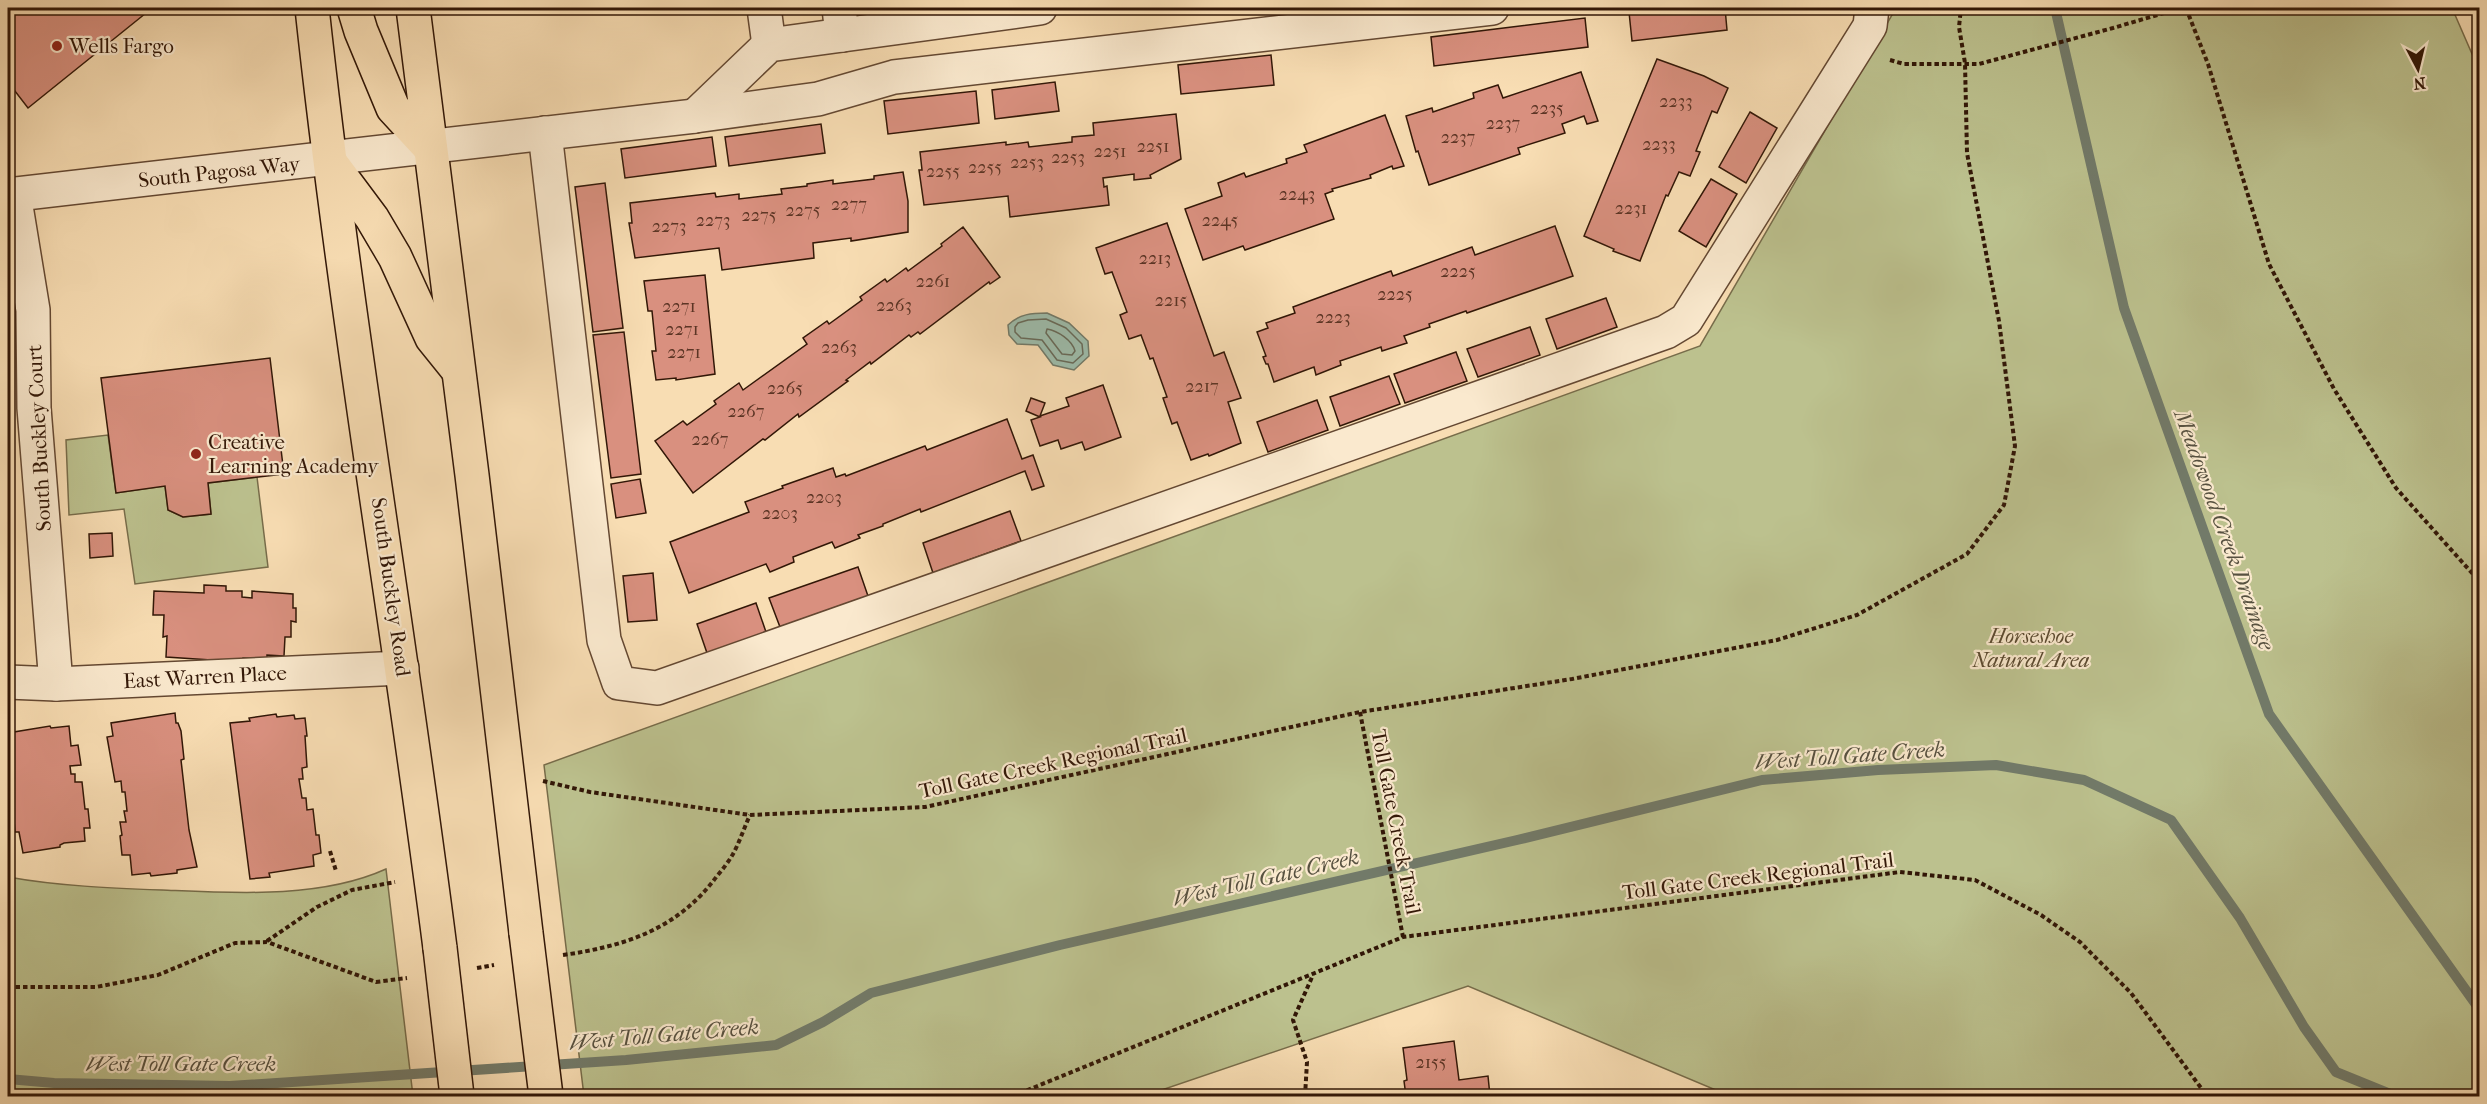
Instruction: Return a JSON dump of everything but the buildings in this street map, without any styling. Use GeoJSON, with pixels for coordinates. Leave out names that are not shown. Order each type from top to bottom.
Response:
{"type":"FeatureCollection","features":[{"type":"Feature","properties":{"kind":"main road","name":"South Buckley Road"},"geometry":{"type":"LineString","coordinates":[[312,8],[328,160],[431,876],[457,1096]]}},
{"type":"Feature","properties":{"kind":"main road"},"geometry":{"type":"LineString","coordinates":[[354,8],[361,31],[393,108],[430,148]]}},
{"type":"Feature","properties":{"kind":"main road"},"geometry":{"type":"LineString","coordinates":[[413,8],[546,1096]]}},
{"type":"Feature","properties":{"kind":"main road"},"geometry":{"type":"LineString","coordinates":[[328,160],[372,218],[394,257],[432,338],[458,369]]}},
{"type":"Feature","properties":{"kind":"street"},"geometry":{"type":"LineString","coordinates":[[764,8],[769,45]]}},
{"type":"Feature","properties":{"kind":"street"},"geometry":{"type":"LineString","coordinates":[[695,116],[769,45],[840,21],[1040,8]]}},
{"type":"Feature","properties":{"kind":"street","name":"South Pagosa Way"},"geometry":{"type":"LineString","coordinates":[[11,195],[695,116],[818,99],[894,77],[1492,8]]}},
{"type":"Feature","properties":{"kind":"street"},"geometry":{"type":"LineString","coordinates":[[545,133],[604,640],[620,683],[657,688],[1666,332],[1686,320],[1870,26],[1872,8]]}},
{"type":"Feature","properties":{"kind":"street","name":"South Buckley Court"},"geometry":{"type":"LineString","coordinates":[[11,195],[33,310],[34,408],[56,684]]}},
{"type":"Feature","properties":{"kind":"street","name":"East Warren Place"},"geometry":{"type":"LineString","coordinates":[[8,682],[56,684],[402,668]]}},
{"type":"Feature","properties":{"kind":"path","name":"Toll Gate Creek Regional Trail"},"geometry":{"type":"LineString","coordinates":[[508,774],[590,792],[750,815],[925,807],[1360,712],[1572,679],[1777,640],[1857,615],[1967,554],[2004,505],[2015,446],[1999,321],[1968,153],[1965,63],[1959,27],[1961,8]]}},
{"type":"Feature","properties":{"kind":"path"},"geometry":{"type":"LineString","coordinates":[[1856,48],[1904,64],[1979,63],[2183,8],[2208,64],[2269,264],[2334,389],[2396,488],[2480,582]]}},
{"type":"Feature","properties":{"kind":"path","name":"Toll Gate Creek Trail"},"geometry":{"type":"LineString","coordinates":[[1360,712],[1403,937]]}},
{"type":"Feature","properties":{"kind":"path"},"geometry":{"type":"LineString","coordinates":[[576,953],[627,942],[656,930],[683,912],[707,890],[733,855],[750,815]]}},
{"type":"Feature","properties":{"kind":"path"},"geometry":{"type":"LineString","coordinates":[[330,851],[336,871]]}},
{"type":"Feature","properties":{"kind":"path","name":"Toll Gate Creek Regional Trail"},"geometry":{"type":"LineString","coordinates":[[1013,1096],[1403,937],[1900,872],[1975,880],[2041,915],[2080,942],[2131,993],[2207,1096]]}},
{"type":"Feature","properties":{"kind":"path"},"geometry":{"type":"LineString","coordinates":[[267,942],[317,907],[352,890],[431,876]]}},
{"type":"Feature","properties":{"kind":"path"},"geometry":{"type":"LineString","coordinates":[[8,987],[96,987],[158,975],[235,943],[267,942],[376,982]]}},
{"type":"Feature","properties":{"kind":"path"},"geometry":{"type":"LineString","coordinates":[[1305,1096],[1307,1062],[1293,1020],[1313,974]]}},
{"type":"Feature","properties":{"kind":"green space","name":"Horseshoe Natural Area"},"geometry":{"type":"Polygon","coordinates":[[[1896,8],[2452,8],[2479,70],[2479,1096],[1730,1096],[1468,986],[1144,1096],[584,1096],[544,765],[1700,346],[1896,8]]]}},
{"type":"Feature","properties":{"kind":"green space"},"geometry":{"type":"Polygon","coordinates":[[[108,435],[116,493],[165,486],[168,510],[183,517],[211,514],[208,483],[257,477],[268,567],[135,584],[124,509],[69,515],[66,440],[108,435]]]}},
{"type":"Feature","properties":{"kind":"green space"},"geometry":{"type":"Polygon","coordinates":[[[386,869],[413,1096],[8,1096],[8,877],[84,886],[247,893],[305,890],[360,879],[386,869]]]}},
{"type":"Feature","properties":{"kind":"water"},"geometry":{"type":"Polygon","coordinates":[[[1047,313],[1069,323],[1088,341],[1089,356],[1074,370],[1053,365],[1038,345],[1017,344],[1009,335],[1008,325],[1017,318],[1047,313]]]}},
{"type":"Feature","properties":{"kind":"waterway","name":"Meadowood Creek Drainage"},"geometry":{"type":"LineString","coordinates":[[2055,8],[2124,308],[2269,714],[2480,1010]]}},
{"type":"Feature","properties":{"kind":"waterway","name":"West Toll Gate Creek"},"geometry":{"type":"LineString","coordinates":[[8,1079],[54,1083],[230,1086],[626,1060],[776,1045],[823,1022],[871,993],[1060,945],[1517,840],[1762,780],[1878,770],[1996,765],[2084,780],[2171,820],[2240,918],[2304,1027],[2336,1072],[2395,1096]]}},
{"type":"Feature","properties":{"kind":"place","name":"Wells Fargo"},"geometry":{"type":"Point","coordinates":[57,46]}},
{"type":"Feature","properties":{"kind":"place","name":"Creative Learning Academy"},"geometry":{"type":"Point","coordinates":[196,454]}}]}
